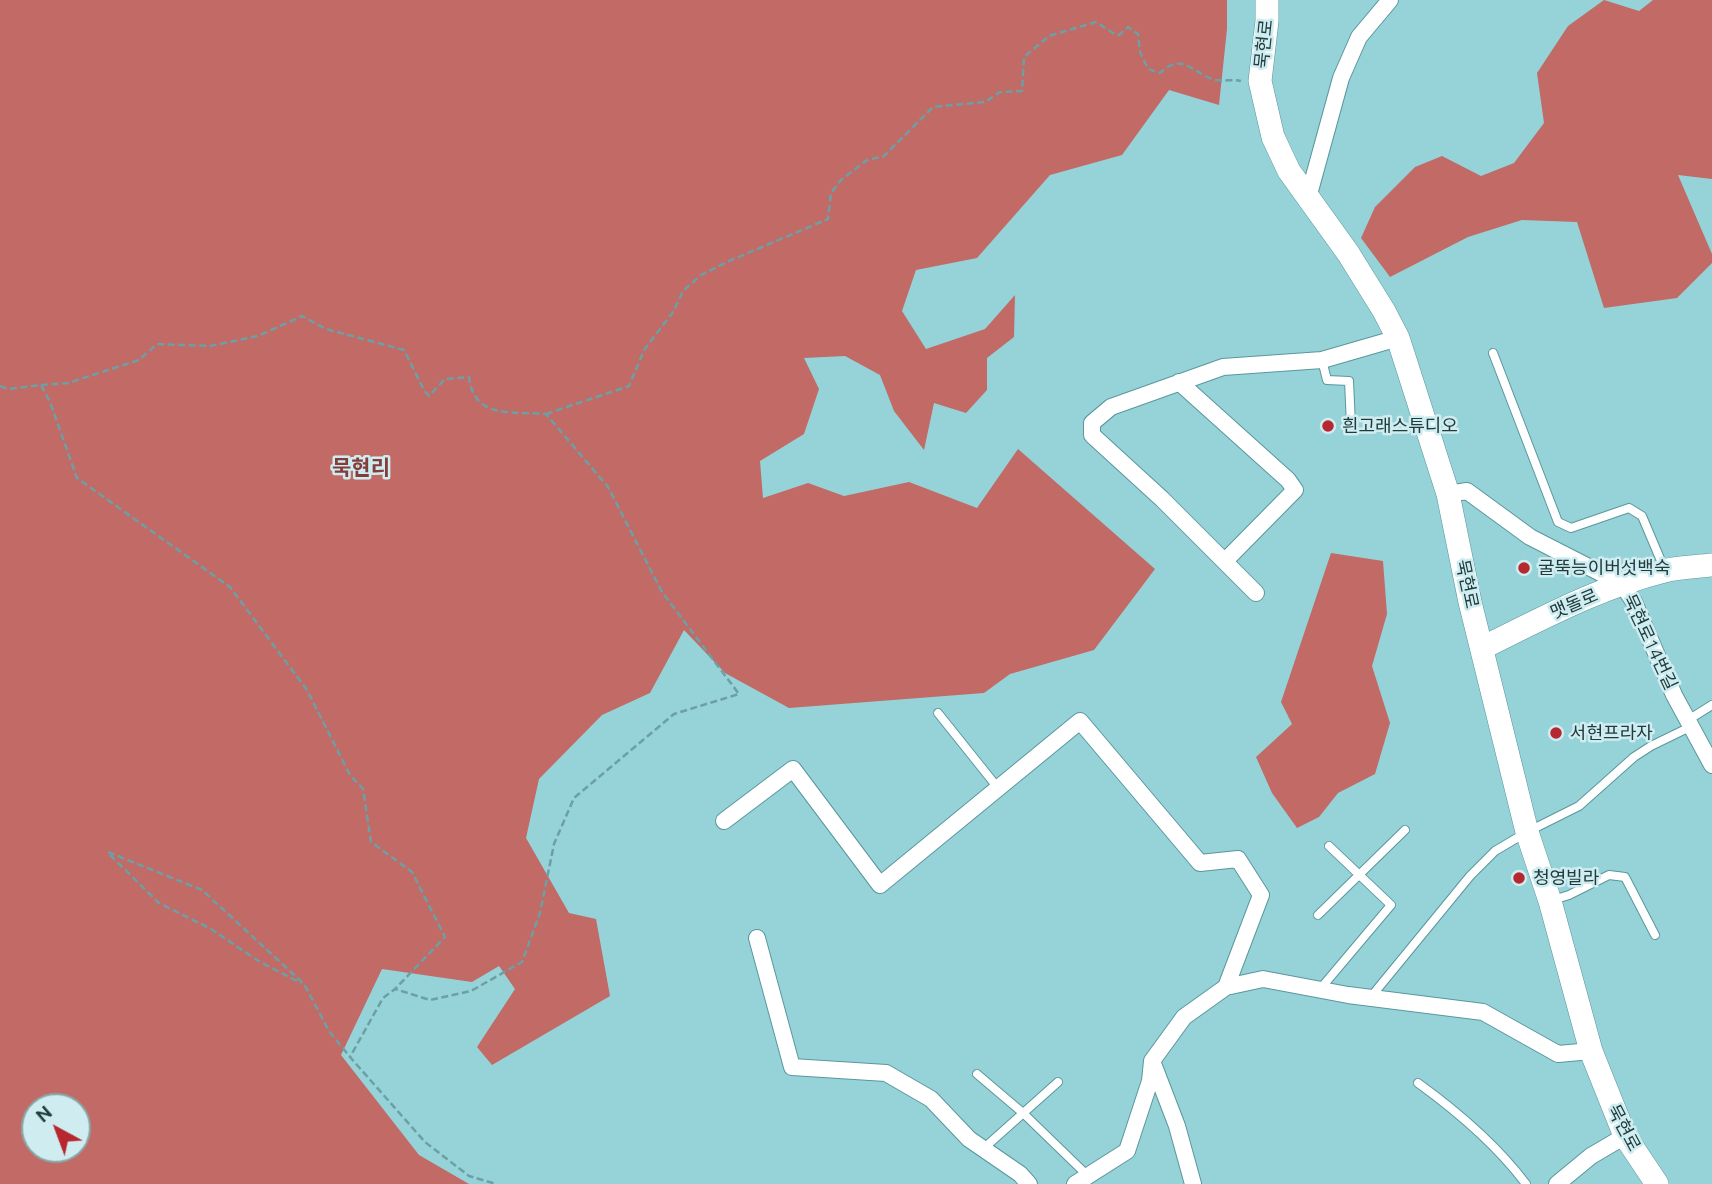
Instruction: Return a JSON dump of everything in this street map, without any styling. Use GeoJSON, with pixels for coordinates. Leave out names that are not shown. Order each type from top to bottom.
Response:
{"type":"FeatureCollection","features":[{"type":"Feature","properties":{"kind":"street","name":"묵현로"},"geometry":{"type":"LineString","coordinates":[[1267,0],[1260,81],[1273,137],[1289,171],[1356,265],[1398,338],[1448,494],[1527,832],[1550,901],[1591,1051],[1625,1136],[1657,1184]]}},
{"type":"Feature","properties":{"kind":"street"},"geometry":{"type":"LineString","coordinates":[[1308,198],[1341,78],[1359,37],[1390,0]]}},
{"type":"Feature","properties":{"kind":"street"},"geometry":{"type":"LineString","coordinates":[[1256,593],[1092,435],[1092,423],[1111,407],[1223,367],[1322,360],[1398,338]]}},
{"type":"Feature","properties":{"kind":"street"},"geometry":{"type":"LineString","coordinates":[[1179,383],[1288,480],[1295,490],[1225,561]]}},
{"type":"Feature","properties":{"kind":"street","name":"묵현로14번길"},"geometry":{"type":"LineString","coordinates":[[1448,494],[1467,491],[1530,537],[1622,584],[1634,602],[1674,695],[1712,765]]}},
{"type":"Feature","properties":{"kind":"street","name":"맷돌로"},"geometry":{"type":"LineString","coordinates":[[1482,648],[1574,602],[1622,584],[1665,571],[1712,565]]}},
{"type":"Feature","properties":{"kind":"street"},"geometry":{"type":"LineString","coordinates":[[724,821],[793,769],[880,885],[1080,721],[1200,863],[1238,859],[1261,895],[1226,987]]}},
{"type":"Feature","properties":{"kind":"street"},"geometry":{"type":"LineString","coordinates":[[757,938],[792,1067],[887,1073],[931,1100],[969,1139],[1020,1174],[1029,1184]]}},
{"type":"Feature","properties":{"kind":"street"},"geometry":{"type":"LineString","coordinates":[[1082,1181],[1127,1152],[1150,1081],[1152,1061],[1184,1017],[1226,987],[1263,979],[1348,995],[1483,1012],[1558,1054],[1591,1051]]}},
{"type":"Feature","properties":{"kind":"street"},"geometry":{"type":"LineString","coordinates":[[1152,1061],[1177,1126],[1193,1184]]}},
{"type":"Feature","properties":{"kind":"street"},"geometry":{"type":"LineString","coordinates":[[1557,1184],[1591,1156],[1625,1136]]}},
{"type":"Feature","properties":{"kind":"lane"},"geometry":{"type":"LineString","coordinates":[[1493,353],[1558,522],[1571,528],[1629,508],[1642,516],[1665,571]]}},
{"type":"Feature","properties":{"kind":"lane"},"geometry":{"type":"LineString","coordinates":[[1322,360],[1327,380],[1349,380],[1351,425]]}},
{"type":"Feature","properties":{"kind":"lane"},"geometry":{"type":"LineString","coordinates":[[1370,998],[1470,876],[1495,851],[1579,806],[1634,757],[1690,723],[1712,705]]}},
{"type":"Feature","properties":{"kind":"lane"},"geometry":{"type":"LineString","coordinates":[[938,713],[998,788]]}},
{"type":"Feature","properties":{"kind":"lane"},"geometry":{"type":"LineString","coordinates":[[1318,915],[1405,830]]}},
{"type":"Feature","properties":{"kind":"lane"},"geometry":{"type":"LineString","coordinates":[[1321,988],[1391,905],[1329,846]]}},
{"type":"Feature","properties":{"kind":"lane"},"geometry":{"type":"LineString","coordinates":[[1550,901],[1569,895],[1609,875],[1625,877],[1655,935]]}},
{"type":"Feature","properties":{"kind":"lane"},"geometry":{"type":"LineString","coordinates":[[977,1074],[1023,1113],[1082,1181]]}},
{"type":"Feature","properties":{"kind":"lane"},"geometry":{"type":"LineString","coordinates":[[983,1149],[1058,1082]]}},
{"type":"Feature","properties":{"kind":"lane"},"geometry":{"type":"LineString","coordinates":[[1418,1083],[1479,1132],[1511,1164],[1526,1184]]}},
{"type":"Feature","properties":{"kind":"path"},"geometry":{"type":"LineString","coordinates":[[0,386],[8,389],[68,383],[139,360],[157,344],[210,346],[258,336],[302,316],[326,329],[404,350],[429,396],[445,379],[469,377],[470,389],[484,407],[496,411],[546,414],[629,386],[644,350],[673,312],[683,291],[701,275],[729,261],[828,219],[831,193],[841,180],[867,160],[884,156],[933,107],[985,102],[1000,92],[1022,92],[1024,57],[1049,36],[1096,22],[1119,34],[1128,27],[1138,34],[1140,52],[1148,69],[1160,73],[1167,67],[1178,64],[1196,68],[1215,80],[1249,83],[1260,81]]}},
{"type":"Feature","properties":{"kind":"path"},"geometry":{"type":"LineString","coordinates":[[41,385],[50,402],[77,478],[230,587],[307,690],[350,775],[363,789],[371,842],[412,872],[445,937],[383,998],[350,1056]]}},
{"type":"Feature","properties":{"kind":"path"},"geometry":{"type":"LineString","coordinates":[[395,989],[430,1000],[471,991],[522,962],[540,913],[554,844],[574,797],[674,714],[739,694],[662,592],[608,486],[546,414]]}},
{"type":"Feature","properties":{"kind":"path"},"geometry":{"type":"LineString","coordinates":[[304,984],[260,962],[211,929],[159,902],[108,852],[202,890],[304,984],[329,1031],[425,1142],[469,1176],[496,1184]]}},
{"type":"Feature","properties":{"kind":"shaded area"},"geometry":{"type":"Polygon","coordinates":[[[0,0],[1227,0],[1227,29],[1219,105],[1169,90],[1122,155],[1050,175],[977,258],[916,270],[902,311],[926,349],[985,329],[1015,295],[1014,337],[987,358],[987,390],[966,413],[934,403],[924,450],[894,411],[880,375],[845,356],[804,358],[819,389],[804,434],[760,461],[763,498],[808,483],[844,496],[909,482],[977,508],[1018,449],[1155,569],[1094,650],[1010,674],[984,693],[789,708],[725,673],[684,630],[650,693],[602,715],[539,779],[526,838],[569,913],[596,919],[610,996],[492,1065],[477,1047],[515,989],[499,966],[472,982],[382,969],[341,1055],[419,1155],[469,1184],[0,1184],[0,0]]]}},
{"type":"Feature","properties":{"kind":"shaded area"},"geometry":{"type":"Polygon","coordinates":[[[1604,0],[1639,11],[1653,0],[1712,0],[1712,179],[1678,175],[1712,254],[1712,263],[1677,298],[1604,308],[1577,222],[1522,220],[1468,237],[1390,277],[1361,238],[1375,207],[1415,167],[1442,156],[1481,176],[1514,163],[1544,123],[1537,73],[1568,26],[1604,0]]]}},
{"type":"Feature","properties":{"kind":"shaded area"},"geometry":{"type":"Polygon","coordinates":[[[1331,553],[1383,561],[1387,614],[1372,666],[1390,723],[1375,774],[1338,793],[1319,817],[1297,828],[1272,793],[1256,757],[1292,724],[1281,702],[1331,553]]]}},
{"type":"Feature","properties":{"kind":"place","name":"흰고래스튜디오"},"geometry":{"type":"Point","coordinates":[1328,426]}},
{"type":"Feature","properties":{"kind":"place","name":"굴뚝능이버섯백숙"},"geometry":{"type":"Point","coordinates":[1524,568]}},
{"type":"Feature","properties":{"kind":"place","name":"서현프라자"},"geometry":{"type":"Point","coordinates":[1556,733]}},
{"type":"Feature","properties":{"kind":"place","name":"청영빌라"},"geometry":{"type":"Point","coordinates":[1519,878]}},
{"type":"Feature","properties":{"kind":"district","name":"묵현리"},"geometry":{"type":"Point","coordinates":[361,468]}}]}
